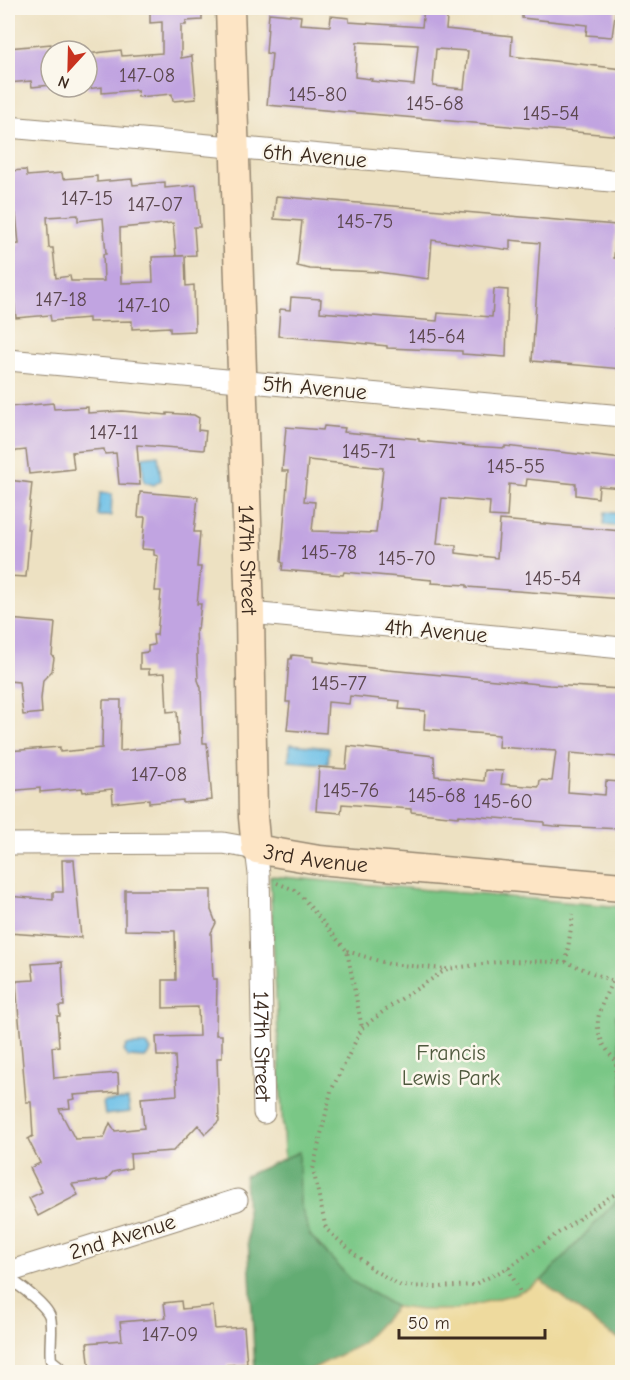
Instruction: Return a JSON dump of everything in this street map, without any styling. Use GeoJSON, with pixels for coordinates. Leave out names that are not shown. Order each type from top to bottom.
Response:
{"type":"FeatureCollection","features":[{"type":"Feature","properties":{"kind":"street","name":"147th Street"},"geometry":{"type":"LineString","coordinates":[[230,8],[250,613],[253,817],[259,874],[264,1113]]}},
{"type":"Feature","properties":{"kind":"street","name":"6th Avenue"},"geometry":{"type":"LineString","coordinates":[[8,127],[622,182]]}},
{"type":"Feature","properties":{"kind":"street","name":"5th Avenue"},"geometry":{"type":"LineString","coordinates":[[8,360],[622,416]]}},
{"type":"Feature","properties":{"kind":"street","name":"4th Avenue"},"geometry":{"type":"LineString","coordinates":[[250,613],[622,648]]}},
{"type":"Feature","properties":{"kind":"street","name":"3rd Avenue"},"geometry":{"type":"LineString","coordinates":[[8,844],[223,843],[319,860],[622,887]]}},
{"type":"Feature","properties":{"kind":"street","name":"2nd Avenue"},"geometry":{"type":"LineString","coordinates":[[8,1272],[237,1200]]}},
{"type":"Feature","properties":{"kind":"lane"},"geometry":{"type":"LineString","coordinates":[[8,1279],[25,1291],[50,1317],[51,1360],[66,1372]]}},
{"type":"Feature","properties":{"kind":"path"},"geometry":{"type":"LineString","coordinates":[[277,882],[297,891],[347,951],[362,1028]]}},
{"type":"Feature","properties":{"kind":"path"},"geometry":{"type":"LineString","coordinates":[[566,962],[573,915]]}},
{"type":"Feature","properties":{"kind":"path"},"geometry":{"type":"LineString","coordinates":[[347,951],[389,964],[447,969],[504,961],[566,962],[622,985]]}},
{"type":"Feature","properties":{"kind":"path"},"geometry":{"type":"LineString","coordinates":[[447,969],[389,1007],[362,1028],[331,1091],[313,1169],[326,1229],[372,1269],[401,1286],[474,1285],[508,1268],[607,1198],[622,1190]]}},
{"type":"Feature","properties":{"kind":"path"},"geometry":{"type":"LineString","coordinates":[[612,982],[600,1007],[597,1028],[604,1047],[616,1061],[616,1080],[622,1098]]}},
{"type":"Feature","properties":{"kind":"path"},"geometry":{"type":"LineString","coordinates":[[508,1268],[521,1294]]}},
{"type":"Feature","properties":{"kind":"green space","name":"Francis Lewis Park"},"geometry":{"type":"Polygon","coordinates":[[[270,876],[622,907],[622,1347],[411,1314],[319,1329],[286,1192],[270,876]]]}},
{"type":"Feature","properties":{"kind":"green space"},"geometry":{"type":"Polygon","coordinates":[[[616,1015],[622,1015],[622,1062],[616,1015]]]}},
{"type":"Feature","properties":{"kind":"green space"},"geometry":{"type":"Polygon","coordinates":[[[299,1152],[300,1203],[310,1235],[353,1282],[396,1307],[360,1345],[306,1372],[255,1372],[245,1176],[299,1152]]]}},
{"type":"Feature","properties":{"kind":"green space"},"geometry":{"type":"Polygon","coordinates":[[[622,1195],[622,1339],[611,1335],[541,1281],[622,1195]]]}},
{"type":"Feature","properties":{"kind":"sand"},"geometry":{"type":"Polygon","coordinates":[[[541,1281],[611,1335],[622,1340],[622,1372],[306,1372],[360,1345],[396,1307],[455,1310],[511,1295],[541,1281]]]}},
{"type":"Feature","properties":{"kind":"water"},"geometry":{"type":"Polygon","coordinates":[[[158,455],[161,480],[154,485],[144,482],[142,457],[158,455]]]}},
{"type":"Feature","properties":{"kind":"water"},"geometry":{"type":"Polygon","coordinates":[[[100,493],[112,494],[111,516],[98,516],[100,493]]]}},
{"type":"Feature","properties":{"kind":"water"},"geometry":{"type":"Polygon","coordinates":[[[605,512],[622,514],[622,527],[604,525],[605,512]]]}},
{"type":"Feature","properties":{"kind":"water"},"geometry":{"type":"Polygon","coordinates":[[[290,744],[329,748],[328,764],[289,761],[290,744]]]}},
{"type":"Feature","properties":{"kind":"water"},"geometry":{"type":"Polygon","coordinates":[[[127,1045],[147,1045],[151,1050],[145,1058],[128,1057],[124,1051],[127,1045]]]}},
{"type":"Feature","properties":{"kind":"water"},"geometry":{"type":"Polygon","coordinates":[[[128,1099],[130,1112],[105,1115],[103,1102],[128,1099]]]}},
{"type":"Feature","properties":{"kind":"building"},"geometry":{"type":"Polygon","coordinates":[[[150,8],[202,8],[202,20],[186,21],[186,25],[181,25],[181,58],[192,56],[196,99],[173,101],[172,94],[138,97],[137,90],[102,93],[102,87],[99,87],[99,53],[121,50],[122,56],[162,53],[162,22],[150,23],[150,8]]]}},
{"type":"Feature","properties":{"kind":"building"},"geometry":{"type":"Polygon","coordinates":[[[424,8],[448,8],[446,29],[512,36],[511,56],[622,69],[620,103],[622,104],[622,136],[267,105],[272,54],[266,53],[269,13],[301,16],[300,24],[330,26],[331,16],[349,18],[349,22],[422,27],[424,8]],[[357,42],[355,77],[372,79],[371,81],[414,85],[418,45],[357,42]],[[436,49],[433,86],[464,89],[468,51],[436,49]]]}},
{"type":"Feature","properties":{"kind":"building"},"geometry":{"type":"Polygon","coordinates":[[[522,8],[616,8],[612,37],[586,35],[587,25],[522,18],[522,8]]]}},
{"type":"Feature","properties":{"kind":"building"},"geometry":{"type":"Polygon","coordinates":[[[39,45],[39,86],[32,87],[31,81],[8,83],[8,48],[39,45]]]}},
{"type":"Feature","properties":{"kind":"building"},"geometry":{"type":"Polygon","coordinates":[[[26,170],[27,176],[62,173],[63,179],[97,176],[97,182],[132,179],[133,185],[165,182],[165,188],[196,185],[200,227],[194,227],[196,255],[176,256],[173,223],[120,228],[121,283],[153,282],[152,257],[185,256],[186,286],[194,285],[195,331],[170,332],[170,327],[132,329],[132,321],[89,322],[89,318],[51,321],[50,315],[16,318],[10,263],[8,263],[8,245],[19,244],[16,214],[8,214],[8,171],[26,170]],[[78,215],[47,217],[49,248],[53,248],[56,278],[70,276],[71,281],[104,281],[103,254],[106,254],[103,218],[78,221],[78,215]]]}},
{"type":"Feature","properties":{"kind":"building"},"geometry":{"type":"Polygon","coordinates":[[[276,196],[616,225],[614,258],[622,259],[622,296],[617,296],[615,328],[622,329],[622,369],[532,361],[540,243],[510,240],[510,250],[432,240],[429,279],[378,272],[310,269],[297,266],[302,221],[274,219],[276,196]]]}},
{"type":"Feature","properties":{"kind":"building"},"geometry":{"type":"Polygon","coordinates":[[[494,289],[508,290],[506,357],[462,354],[462,351],[387,348],[387,346],[278,336],[280,309],[290,310],[291,297],[321,299],[320,312],[437,321],[438,313],[492,317],[494,289]]]}},
{"type":"Feature","properties":{"kind":"building"},"geometry":{"type":"Polygon","coordinates":[[[53,403],[54,409],[88,407],[88,413],[122,411],[194,415],[199,418],[198,430],[206,431],[204,450],[137,445],[140,485],[119,484],[116,453],[105,454],[104,449],[72,452],[74,469],[29,474],[26,450],[8,452],[8,407],[53,403]]]}},
{"type":"Feature","properties":{"kind":"building"},"geometry":{"type":"Polygon","coordinates":[[[324,426],[345,428],[344,432],[419,439],[419,441],[470,446],[505,448],[505,446],[622,459],[622,488],[599,486],[598,498],[576,495],[576,484],[527,479],[526,486],[509,484],[507,517],[489,516],[490,502],[442,498],[437,544],[456,545],[456,553],[497,558],[500,520],[621,531],[619,559],[622,559],[622,599],[467,587],[467,585],[431,583],[432,580],[344,572],[343,575],[282,570],[288,471],[282,471],[286,427],[323,430],[324,426]],[[308,460],[304,501],[315,502],[312,531],[376,533],[383,468],[308,460]]]}},
{"type":"Feature","properties":{"kind":"building"},"geometry":{"type":"Polygon","coordinates":[[[8,480],[32,483],[27,529],[30,529],[26,577],[8,576],[8,480]]]}},
{"type":"Feature","properties":{"kind":"building"},"geometry":{"type":"Polygon","coordinates":[[[140,492],[198,497],[194,532],[200,532],[197,567],[201,567],[197,604],[201,604],[198,629],[196,629],[198,680],[201,688],[203,743],[207,743],[212,800],[149,803],[149,799],[113,803],[112,789],[83,792],[82,788],[40,792],[40,788],[8,791],[8,751],[60,747],[60,752],[102,748],[103,700],[121,700],[120,751],[179,745],[177,711],[167,712],[165,673],[149,674],[149,669],[140,669],[140,653],[148,652],[148,646],[154,645],[153,635],[157,635],[161,591],[155,591],[158,556],[154,555],[154,550],[142,549],[145,517],[138,517],[140,492]]]}},
{"type":"Feature","properties":{"kind":"building"},"geometry":{"type":"Polygon","coordinates":[[[8,619],[55,623],[52,655],[54,658],[52,671],[43,680],[42,713],[23,715],[19,682],[8,681],[8,619]]]}},
{"type":"Feature","properties":{"kind":"building"},"geometry":{"type":"Polygon","coordinates":[[[292,655],[313,657],[313,661],[388,670],[549,685],[622,689],[619,757],[570,753],[568,792],[605,795],[606,781],[622,782],[622,829],[554,826],[544,825],[544,822],[459,815],[458,817],[411,812],[411,809],[342,804],[341,813],[316,811],[319,767],[346,769],[348,746],[434,756],[435,776],[484,781],[485,770],[503,771],[501,784],[539,787],[540,780],[552,781],[556,751],[498,747],[499,735],[424,729],[425,711],[399,709],[400,701],[350,696],[349,704],[328,702],[326,733],[287,730],[290,702],[286,702],[289,659],[292,655]]]}},
{"type":"Feature","properties":{"kind":"building"},"geometry":{"type":"Polygon","coordinates":[[[62,860],[74,860],[81,938],[8,933],[8,896],[53,900],[53,892],[63,892],[62,860]]]}},
{"type":"Feature","properties":{"kind":"building"},"geometry":{"type":"Polygon","coordinates":[[[125,890],[211,890],[211,910],[216,923],[211,933],[213,979],[217,979],[216,1035],[222,1035],[222,1058],[217,1058],[219,1121],[205,1134],[198,1125],[173,1151],[130,1154],[131,1168],[113,1172],[106,1180],[72,1184],[78,1195],[38,1216],[29,1198],[42,1192],[30,1168],[40,1163],[28,1139],[33,1136],[31,1102],[26,1102],[16,984],[17,981],[34,980],[32,964],[62,962],[64,1006],[59,1006],[60,1016],[57,1016],[59,1046],[52,1047],[54,1078],[118,1073],[119,1092],[74,1095],[75,1099],[69,1100],[70,1108],[59,1109],[75,1139],[104,1138],[110,1123],[115,1131],[144,1128],[141,1098],[177,1095],[175,1056],[157,1056],[156,1037],[199,1036],[198,1007],[163,1008],[163,980],[176,980],[175,931],[125,930],[125,890]]]}},
{"type":"Feature","properties":{"kind":"building"},"geometry":{"type":"Polygon","coordinates":[[[181,1301],[182,1309],[213,1306],[215,1329],[244,1327],[247,1364],[227,1365],[227,1372],[161,1372],[160,1369],[90,1372],[87,1343],[122,1340],[120,1322],[166,1318],[164,1303],[181,1301]]]}}]}
